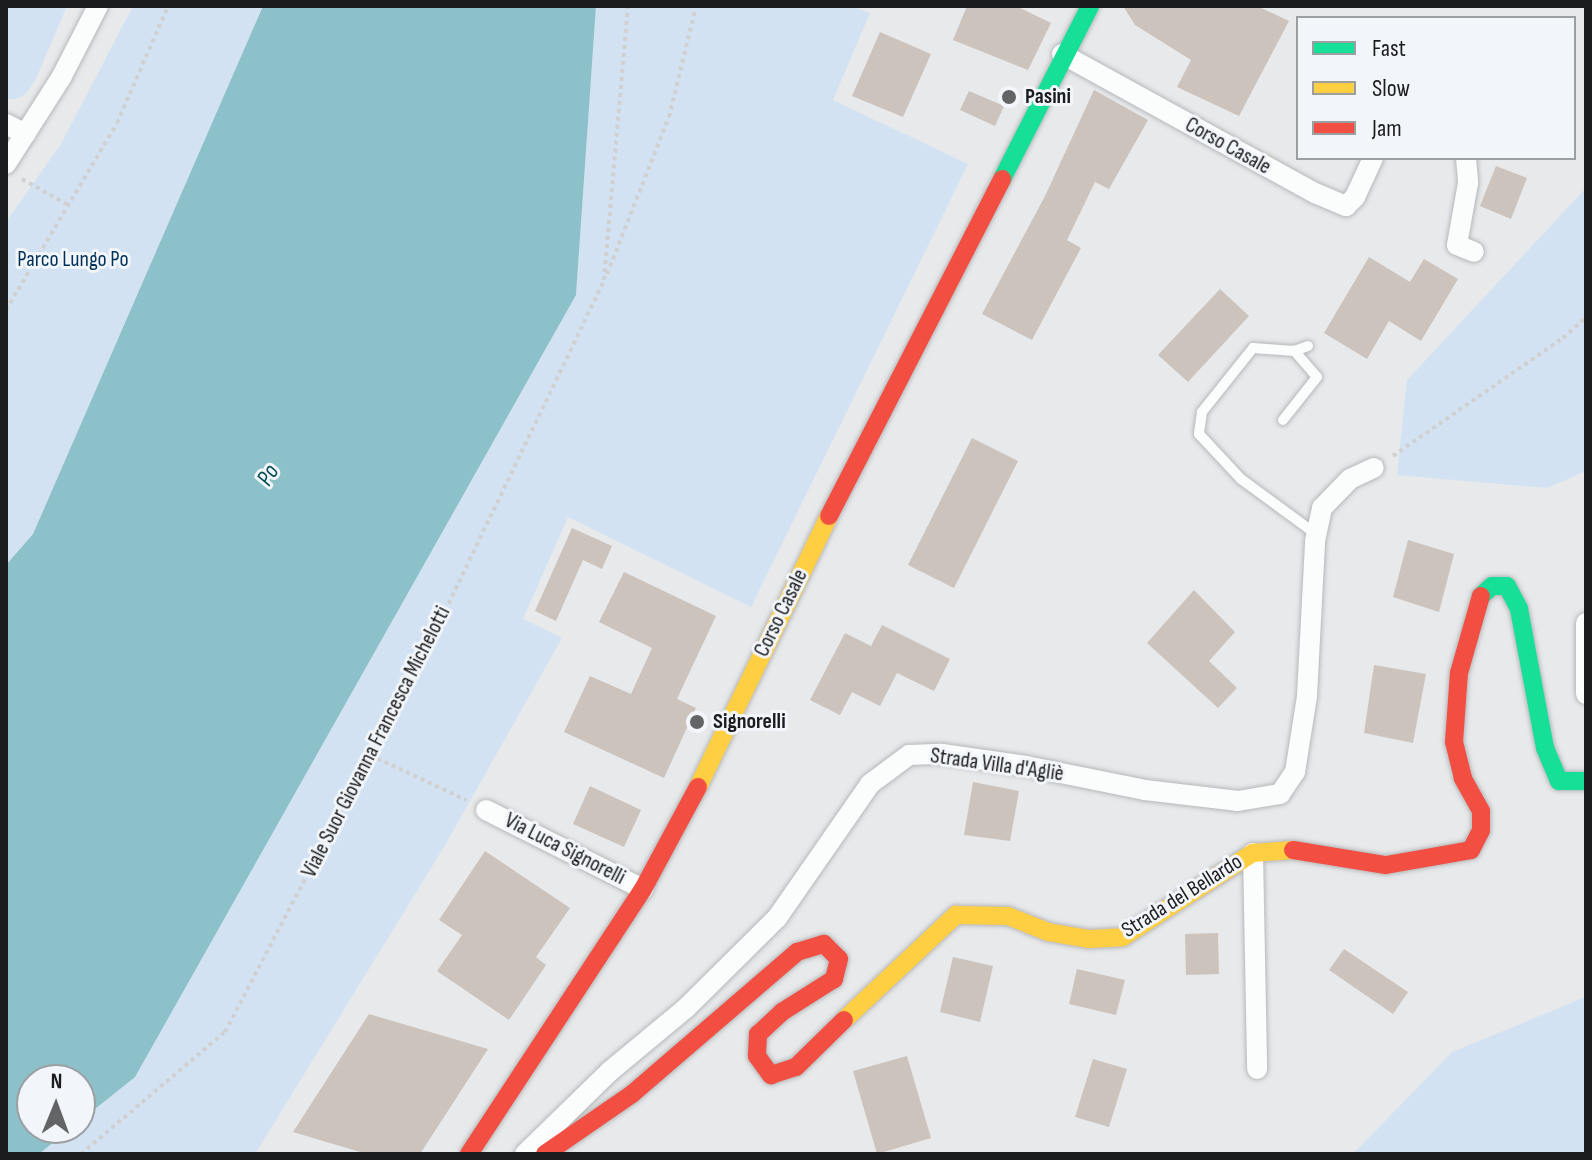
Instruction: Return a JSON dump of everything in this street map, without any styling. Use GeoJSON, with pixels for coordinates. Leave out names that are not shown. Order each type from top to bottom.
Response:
{"type":"FeatureCollection","features":[{"type":"Feature","properties":{"kind":"street"},"geometry":{"type":"LineString","coordinates":[[12,171],[26,134],[62,76],[98,6]]}},
{"type":"Feature","properties":{"kind":"street","name":"Corso Casale"},"geometry":{"type":"LineString","coordinates":[[469,1154],[643,889],[685,814],[775,622],[1062,54],[1090,6]]}},
{"type":"Feature","properties":{"kind":"street","name":"Corso Casale"},"geometry":{"type":"LineString","coordinates":[[1062,54],[1315,193],[1346,206],[1355,197],[1372,160]]}},
{"type":"Feature","properties":{"kind":"street"},"geometry":{"type":"LineString","coordinates":[[6,124],[26,134]]}},
{"type":"Feature","properties":{"kind":"street"},"geometry":{"type":"LineString","coordinates":[[1466,160],[1468,183],[1457,245],[1474,252]]}},
{"type":"Feature","properties":{"kind":"street","name":"Strada Villa d'Agliè"},"geometry":{"type":"LineString","coordinates":[[525,1154],[609,1072],[686,1008],[777,918],[870,784],[909,755],[942,754],[1145,790],[1238,801],[1280,794],[1295,772],[1307,696],[1316,534],[1322,508],[1350,479],[1374,468]]}},
{"type":"Feature","properties":{"kind":"street","name":"Strada del Bellardo"},"geometry":{"type":"LineString","coordinates":[[545,1154],[632,1094],[722,1013],[797,952],[824,944],[839,959],[834,979],[782,1012],[758,1034],[757,1056],[771,1075],[796,1067],[931,935],[956,915],[1008,916],[1048,932],[1089,939],[1123,937],[1253,853],[1289,849],[1386,865],[1471,850],[1481,830],[1481,811],[1463,778],[1454,742],[1459,673],[1479,597],[1492,586],[1507,586],[1519,609],[1545,748],[1559,781],[1586,781]]}},
{"type":"Feature","properties":{"kind":"street"},"geometry":{"type":"LineString","coordinates":[[1586,623],[1586,694]]}},
{"type":"Feature","properties":{"kind":"street","name":"Via Luca Signorelli"},"geometry":{"type":"LineString","coordinates":[[486,810],[643,889]]}},
{"type":"Feature","properties":{"kind":"street"},"geometry":{"type":"LineString","coordinates":[[1253,853],[1257,1069]]}},
{"type":"Feature","properties":{"kind":"lane"},"geometry":{"type":"LineString","coordinates":[[1308,346],[1294,351],[1253,348],[1202,412],[1199,434],[1241,479],[1316,534]]}},
{"type":"Feature","properties":{"kind":"lane"},"geometry":{"type":"LineString","coordinates":[[1283,420],[1317,377],[1294,351]]}},
{"type":"Feature","properties":{"kind":"path"},"geometry":{"type":"LineString","coordinates":[[6,310],[117,123],[168,6]]}},
{"type":"Feature","properties":{"kind":"path","name":"Viale Suor Giovanna Francesca Michelotti"},"geometry":{"type":"LineString","coordinates":[[604,280],[628,6]]}},
{"type":"Feature","properties":{"kind":"path","name":"Viale Suor Giovanna Francesca Michelotti"},"geometry":{"type":"LineString","coordinates":[[81,1154],[225,1032],[445,611],[604,280],[669,117],[696,6]]}},
{"type":"Feature","properties":{"kind":"path"},"geometry":{"type":"LineString","coordinates":[[12,171],[68,205]]}},
{"type":"Feature","properties":{"kind":"path"},"geometry":{"type":"LineString","coordinates":[[1374,468],[1563,338],[1586,317]]}},
{"type":"Feature","properties":{"kind":"path"},"geometry":{"type":"LineString","coordinates":[[370,755],[486,810]]}},
{"type":"Feature","properties":{"kind":"green space"},"geometry":{"type":"Polygon","coordinates":[[[6,6],[67,6],[35,81],[26,94],[15,99],[6,99],[6,6]]]}},
{"type":"Feature","properties":{"kind":"green space","name":"Parco Lungo Po"},"geometry":{"type":"Polygon","coordinates":[[[133,6],[263,6],[33,534],[6,565],[6,222],[61,144],[133,6]]]}},
{"type":"Feature","properties":{"kind":"green space"},"geometry":{"type":"Polygon","coordinates":[[[596,6],[851,6],[870,13],[833,100],[968,164],[751,607],[568,517],[523,619],[562,638],[444,847],[255,1154],[39,1154],[51,1144],[96,1144],[96,1108],[135,1076],[576,295],[596,6]]]}},
{"type":"Feature","properties":{"kind":"green space"},"geometry":{"type":"Polygon","coordinates":[[[1586,188],[1586,471],[1547,488],[1397,475],[1407,380],[1586,188]]]}},
{"type":"Feature","properties":{"kind":"green space"},"geometry":{"type":"Polygon","coordinates":[[[1586,997],[1586,1154],[1353,1154],[1452,1052],[1586,997]]]}},
{"type":"Feature","properties":{"kind":"water","name":"Po"},"geometry":{"type":"Polygon","coordinates":[[[263,6],[596,6],[576,295],[135,1077],[96,1108],[96,1064],[16,1064],[16,1144],[51,1144],[39,1154],[6,1154],[6,565],[33,534],[263,6]]]}},
{"type":"Feature","properties":{"kind":"building"},"geometry":{"type":"Polygon","coordinates":[[[967,6],[1016,6],[1051,23],[1028,70],[953,40],[967,6]]]}},
{"type":"Feature","properties":{"kind":"building"},"geometry":{"type":"Polygon","coordinates":[[[1123,6],[1257,6],[1289,21],[1239,116],[1177,87],[1191,60],[1135,25],[1123,6]]]}},
{"type":"Feature","properties":{"kind":"building"},"geometry":{"type":"Polygon","coordinates":[[[880,32],[931,54],[903,117],[852,96],[880,32]]]}},
{"type":"Feature","properties":{"kind":"building"},"geometry":{"type":"Polygon","coordinates":[[[1094,90],[1148,120],[1109,189],[1095,182],[1067,240],[1081,248],[1032,340],[982,314],[1045,196],[1094,90]]]}},
{"type":"Feature","properties":{"kind":"building"},"geometry":{"type":"Polygon","coordinates":[[[969,91],[1004,106],[995,126],[960,110],[969,91]]]}},
{"type":"Feature","properties":{"kind":"building"},"geometry":{"type":"Polygon","coordinates":[[[1496,166],[1527,178],[1511,219],[1480,206],[1496,166]]]}},
{"type":"Feature","properties":{"kind":"building"},"geometry":{"type":"Polygon","coordinates":[[[1369,257],[1410,282],[1424,259],[1458,279],[1421,341],[1389,321],[1367,359],[1324,333],[1369,257]]]}},
{"type":"Feature","properties":{"kind":"building"},"geometry":{"type":"Polygon","coordinates":[[[1220,289],[1249,316],[1188,382],[1158,355],[1220,289]]]}},
{"type":"Feature","properties":{"kind":"building"},"geometry":{"type":"Polygon","coordinates":[[[972,438],[1018,461],[954,588],[908,565],[972,438]]]}},
{"type":"Feature","properties":{"kind":"building"},"geometry":{"type":"Polygon","coordinates":[[[572,528],[612,546],[602,569],[583,560],[556,621],[535,611],[572,528]]]}},
{"type":"Feature","properties":{"kind":"building"},"geometry":{"type":"Polygon","coordinates":[[[1408,540],[1454,554],[1439,612],[1393,597],[1408,540]]]}},
{"type":"Feature","properties":{"kind":"building"},"geometry":{"type":"Polygon","coordinates":[[[624,572],[716,616],[677,699],[696,708],[664,778],[564,732],[590,676],[631,694],[652,648],[599,622],[624,572]]]}},
{"type":"Feature","properties":{"kind":"building"},"geometry":{"type":"Polygon","coordinates":[[[1194,590],[1235,632],[1209,661],[1237,688],[1218,708],[1147,643],[1194,590]]]}},
{"type":"Feature","properties":{"kind":"building"},"geometry":{"type":"Polygon","coordinates":[[[882,625],[950,659],[934,691],[897,673],[880,706],[852,692],[840,715],[810,700],[845,633],[871,646],[882,625]]]}},
{"type":"Feature","properties":{"kind":"building"},"geometry":{"type":"Polygon","coordinates":[[[1374,665],[1426,674],[1413,743],[1364,733],[1374,665]]]}},
{"type":"Feature","properties":{"kind":"building"},"geometry":{"type":"Polygon","coordinates":[[[973,782],[1019,791],[1010,841],[964,835],[973,782]]]}},
{"type":"Feature","properties":{"kind":"building"},"geometry":{"type":"Polygon","coordinates":[[[590,786],[641,810],[624,847],[573,824],[590,786]]]}},
{"type":"Feature","properties":{"kind":"building"},"geometry":{"type":"Polygon","coordinates":[[[485,851],[570,908],[536,957],[546,965],[509,1020],[437,971],[462,935],[439,920],[485,851]]]}},
{"type":"Feature","properties":{"kind":"building"},"geometry":{"type":"Polygon","coordinates":[[[1218,933],[1219,974],[1186,975],[1185,934],[1218,933]]]}},
{"type":"Feature","properties":{"kind":"building"},"geometry":{"type":"Polygon","coordinates":[[[1344,949],[1408,992],[1393,1014],[1329,970],[1344,949]]]}},
{"type":"Feature","properties":{"kind":"building"},"geometry":{"type":"Polygon","coordinates":[[[953,957],[993,966],[980,1022],[940,1012],[953,957]]]}},
{"type":"Feature","properties":{"kind":"building"},"geometry":{"type":"Polygon","coordinates":[[[1077,969],[1125,980],[1116,1015],[1069,1004],[1077,969]]]}},
{"type":"Feature","properties":{"kind":"building"},"geometry":{"type":"Polygon","coordinates":[[[369,1014],[488,1049],[420,1154],[367,1154],[293,1132],[369,1014]]]}},
{"type":"Feature","properties":{"kind":"building"},"geometry":{"type":"Polygon","coordinates":[[[907,1056],[931,1138],[877,1154],[853,1071],[907,1056]]]}},
{"type":"Feature","properties":{"kind":"building"},"geometry":{"type":"Polygon","coordinates":[[[1093,1059],[1127,1069],[1109,1127],[1075,1117],[1093,1059]]]}},
{"type":"Feature","properties":{"kind":"traffic: fast"},"geometry":{"type":"LineString","coordinates":[[1002,179],[1090,6]]}},
{"type":"Feature","properties":{"kind":"traffic: fast"},"geometry":{"type":"LineString","coordinates":[[1481,596],[1492,586],[1507,586],[1519,609],[1545,748],[1559,781],[1586,781]]}},
{"type":"Feature","properties":{"kind":"traffic: slow"},"geometry":{"type":"LineString","coordinates":[[698,787],[829,516]]}},
{"type":"Feature","properties":{"kind":"traffic: slow"},"geometry":{"type":"LineString","coordinates":[[844,1020],[956,915],[1008,916],[1048,932],[1089,939],[1123,937],[1253,853],[1293,850]]}},
{"type":"Feature","properties":{"kind":"traffic: jam"},"geometry":{"type":"LineString","coordinates":[[829,516],[1002,179]]}},
{"type":"Feature","properties":{"kind":"traffic: jam"},"geometry":{"type":"LineString","coordinates":[[1293,850],[1386,865],[1471,850],[1481,830],[1481,811],[1463,778],[1454,742],[1459,673],[1481,596]]}},
{"type":"Feature","properties":{"kind":"traffic: jam"},"geometry":{"type":"LineString","coordinates":[[469,1154],[643,889],[698,787]]}},
{"type":"Feature","properties":{"kind":"traffic: jam"},"geometry":{"type":"LineString","coordinates":[[545,1154],[632,1094],[797,952],[824,944],[839,959],[834,979],[782,1012],[758,1034],[757,1056],[771,1075],[796,1067],[844,1020]]}},
{"type":"Feature","properties":{"kind":"place","name":"Pasini"},"geometry":{"type":"Point","coordinates":[1009,97]}},
{"type":"Feature","properties":{"kind":"place","name":"Signorelli"},"geometry":{"type":"Point","coordinates":[697,722]}}]}
